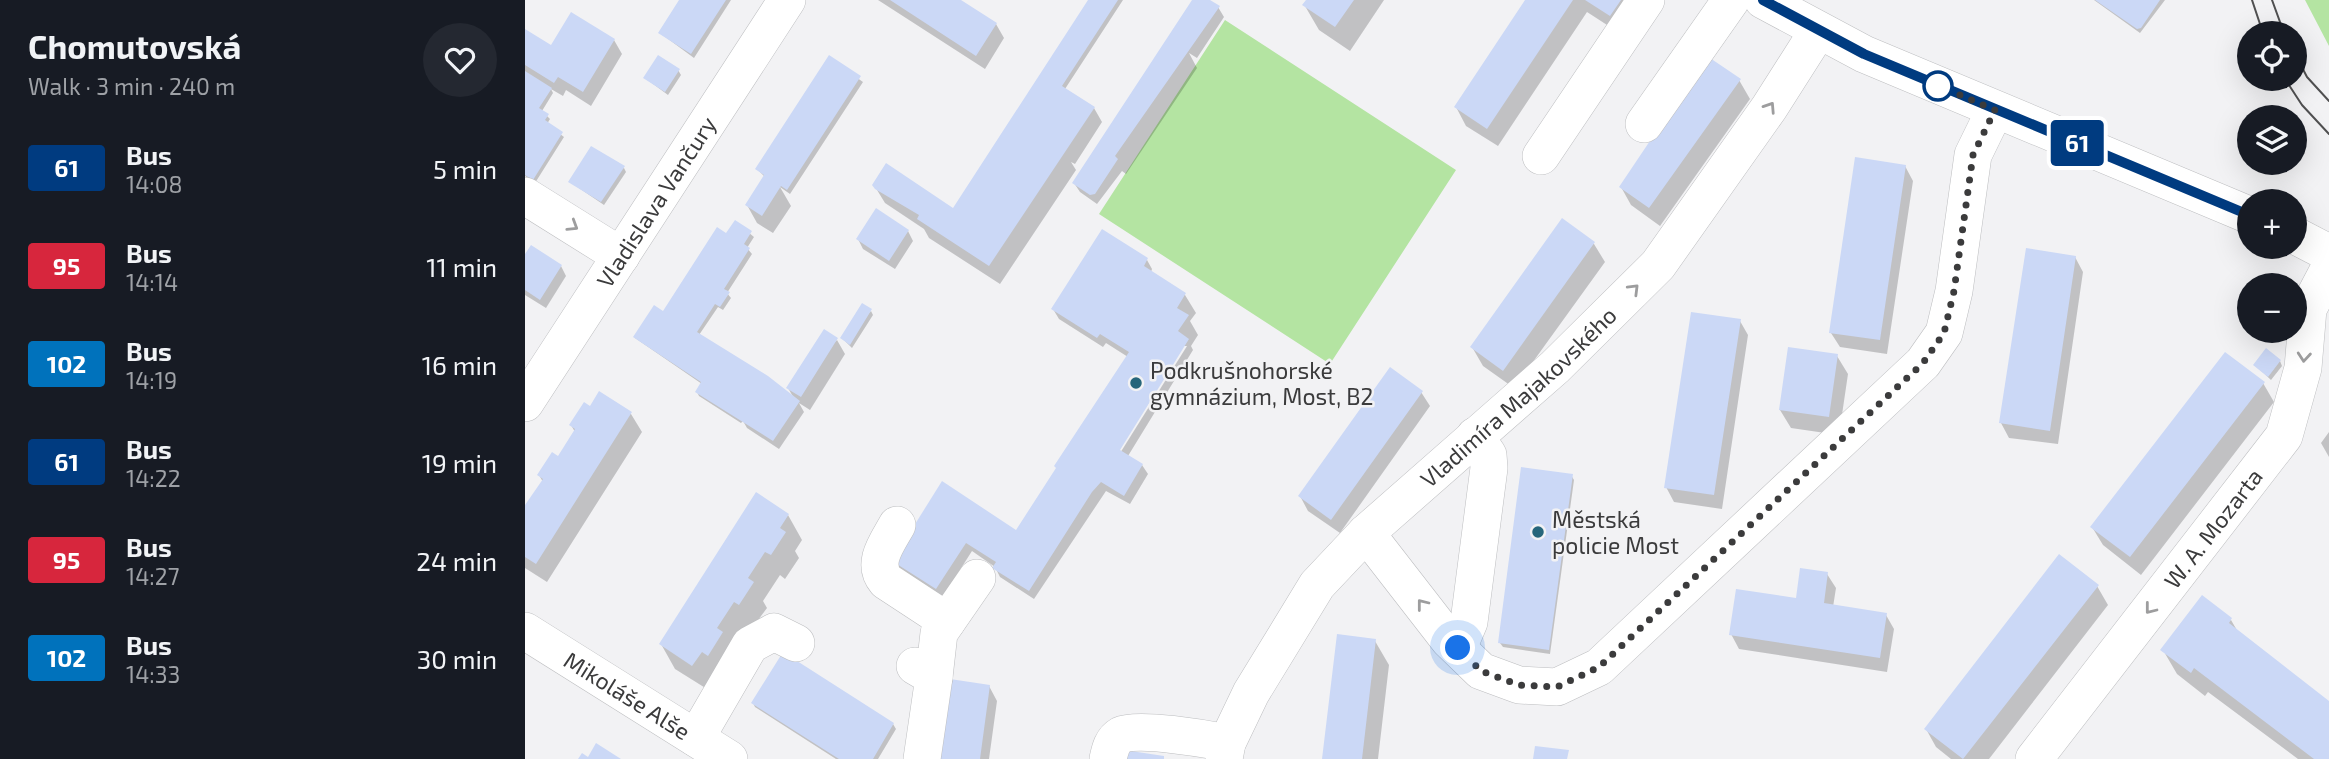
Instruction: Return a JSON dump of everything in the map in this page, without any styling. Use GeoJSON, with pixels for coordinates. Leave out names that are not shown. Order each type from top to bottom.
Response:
{"type":"FeatureCollection","features":[{"type":"Feature","properties":{"kind":"street","name":"Vladislava Vančury"},"geometry":{"type":"LineString","coordinates":[[525,403],[787,0]]}},
{"type":"Feature","properties":{"kind":"street"},"geometry":{"type":"LineString","coordinates":[[1541,156],[1646,0]]}},
{"type":"Feature","properties":{"kind":"street"},"geometry":{"type":"LineString","coordinates":[[1644,124],[1731,0]]}},
{"type":"Feature","properties":{"kind":"street"},"geometry":{"type":"LineString","coordinates":[[1763,0],[1818,31],[1995,110],[2237,210]]}},
{"type":"Feature","properties":{"kind":"street","name":"Vladimíra Majakovského"},"geometry":{"type":"LineString","coordinates":[[1225,751],[1251,693],[1317,585],[1366,533],[1555,367],[1658,265],[1769,108],[1818,31]]}},
{"type":"Feature","properties":{"kind":"street"},"geometry":{"type":"LineString","coordinates":[[1366,533],[1458,648],[1481,671],[1519,685],[1557,687],[1599,667],[1923,363],[1944,333],[1954,291],[1973,155],[1995,110]]}},
{"type":"Feature","properties":{"kind":"street"},"geometry":{"type":"LineString","coordinates":[[525,196],[621,256]]}},
{"type":"Feature","properties":{"kind":"street"},"geometry":{"type":"LineString","coordinates":[[2307,242],[2329,253]]}},
{"type":"Feature","properties":{"kind":"street","name":"W. A. Mozarta"},"geometry":{"type":"LineString","coordinates":[[2034,759],[2284,436],[2304,368],[2308,309],[2329,269]]}},
{"type":"Feature","properties":{"kind":"street"},"geometry":{"type":"LineString","coordinates":[[1458,648],[1469,622],[1489,468],[1488,455],[1475,436]]}},
{"type":"Feature","properties":{"kind":"street"},"geometry":{"type":"LineString","coordinates":[[897,526],[880,559],[880,573],[886,581],[947,621]]}},
{"type":"Feature","properties":{"kind":"street"},"geometry":{"type":"LineString","coordinates":[[922,759],[924,672],[939,633],[978,578]]}},
{"type":"Feature","properties":{"kind":"street","name":"Mikoláše Alše"},"geometry":{"type":"LineString","coordinates":[[525,631],[729,759]]}},
{"type":"Feature","properties":{"kind":"street"},"geometry":{"type":"LineString","coordinates":[[696,738],[750,645],[774,632],[796,643]]}},
{"type":"Feature","properties":{"kind":"street"},"geometry":{"type":"LineString","coordinates":[[1108,759],[1111,746],[1121,735],[1136,733],[1225,751]]}},
{"type":"Feature","properties":{"kind":"green space"},"geometry":{"type":"Polygon","coordinates":[[[2305,0],[2329,0],[2329,46],[2305,0]]]}},
{"type":"Feature","properties":{"kind":"green space"},"geometry":{"type":"Polygon","coordinates":[[[1225,20],[1456,170],[1330,364],[1099,214],[1225,20]]]}},
{"type":"Feature","properties":{"kind":"building"},"geometry":{"type":"Polygon","coordinates":[[[679,0],[726,0],[691,54],[658,33],[679,0]]]}},
{"type":"Feature","properties":{"kind":"building"},"geometry":{"type":"Polygon","coordinates":[[[890,0],[961,0],[997,23],[976,56],[890,0]]]}},
{"type":"Feature","properties":{"kind":"building"},"geometry":{"type":"Polygon","coordinates":[[[1088,0],[1118,0],[1062,86],[1095,107],[989,266],[917,219],[919,215],[875,189],[872,185],[886,163],[953,208],[1088,0]]]}},
{"type":"Feature","properties":{"kind":"building"},"geometry":{"type":"Polygon","coordinates":[[[1192,0],[1210,0],[1220,6],[1115,156],[1118,159],[1095,194],[1090,195],[1072,183],[1192,0]]]}},
{"type":"Feature","properties":{"kind":"building"},"geometry":{"type":"Polygon","coordinates":[[[1306,0],[1354,0],[1335,27],[1302,5],[1306,0]]]}},
{"type":"Feature","properties":{"kind":"building"},"geometry":{"type":"Polygon","coordinates":[[[1525,0],[1573,0],[1487,129],[1454,107],[1525,0]]]}},
{"type":"Feature","properties":{"kind":"building"},"geometry":{"type":"Polygon","coordinates":[[[1585,0],[1621,0],[1610,16],[1585,0]]]}},
{"type":"Feature","properties":{"kind":"building"},"geometry":{"type":"Polygon","coordinates":[[[2095,0],[2160,0],[2141,28],[2137,29],[2095,0]]]}},
{"type":"Feature","properties":{"kind":"building"},"geometry":{"type":"Polygon","coordinates":[[[571,12],[615,39],[583,92],[558,77],[554,83],[525,65],[525,29],[551,45],[571,12]]]}},
{"type":"Feature","properties":{"kind":"building"},"geometry":{"type":"Polygon","coordinates":[[[658,55],[680,69],[665,92],[643,78],[658,55]]]}},
{"type":"Feature","properties":{"kind":"building"},"geometry":{"type":"Polygon","coordinates":[[[829,55],[861,76],[787,190],[781,186],[762,216],[745,205],[764,175],[755,169],[829,55]]]}},
{"type":"Feature","properties":{"kind":"building"},"geometry":{"type":"Polygon","coordinates":[[[1707,56],[1741,79],[1649,208],[1619,187],[1707,56]]]}},
{"type":"Feature","properties":{"kind":"building"},"geometry":{"type":"Polygon","coordinates":[[[525,71],[552,88],[539,108],[549,114],[545,120],[563,132],[533,180],[525,175],[525,71]]]}},
{"type":"Feature","properties":{"kind":"building"},"geometry":{"type":"Polygon","coordinates":[[[591,146],[625,166],[601,202],[568,182],[591,146]]]}},
{"type":"Feature","properties":{"kind":"building"},"geometry":{"type":"Polygon","coordinates":[[[1855,157],[1906,165],[1880,340],[1829,333],[1855,157]]]}},
{"type":"Feature","properties":{"kind":"building"},"geometry":{"type":"Polygon","coordinates":[[[876,208],[909,230],[889,261],[856,239],[876,208]]]}},
{"type":"Feature","properties":{"kind":"building"},"geometry":{"type":"Polygon","coordinates":[[[1562,218],[1595,242],[1503,371],[1470,347],[1562,218]]]}},
{"type":"Feature","properties":{"kind":"building"},"geometry":{"type":"Polygon","coordinates":[[[735,220],[752,231],[744,244],[750,248],[724,289],[730,292],[720,307],[715,304],[697,332],[768,376],[800,401],[773,441],[695,392],[701,382],[633,337],[654,305],[663,311],[717,227],[726,233],[735,220]]]}},
{"type":"Feature","properties":{"kind":"building","name":"Podkrušnohorské gymnázium, Most, B2"},"geometry":{"type":"Polygon","coordinates":[[[1102,229],[1148,258],[1144,266],[1186,293],[1177,308],[1189,315],[1178,331],[1189,339],[1120,450],[1143,464],[1124,496],[1101,482],[1092,492],[1029,591],[992,568],[996,562],[966,543],[936,589],[892,561],[942,481],[1016,530],[1056,468],[1054,466],[1129,352],[1100,334],[1097,338],[1051,309],[1102,229]]]}},
{"type":"Feature","properties":{"kind":"building"},"geometry":{"type":"Polygon","coordinates":[[[531,245],[562,265],[540,300],[525,290],[525,254],[531,245]]]}},
{"type":"Feature","properties":{"kind":"building"},"geometry":{"type":"Polygon","coordinates":[[[2026,248],[2076,256],[2050,431],[1999,423],[2026,248]]]}},
{"type":"Feature","properties":{"kind":"building"},"geometry":{"type":"Polygon","coordinates":[[[862,303],[872,309],[850,345],[840,338],[862,303]]]}},
{"type":"Feature","properties":{"kind":"building"},"geometry":{"type":"Polygon","coordinates":[[[1691,312],[1741,319],[1714,495],[1664,488],[1691,312]]]}},
{"type":"Feature","properties":{"kind":"building"},"geometry":{"type":"Polygon","coordinates":[[[824,329],[838,338],[801,397],[786,388],[824,329]]]}},
{"type":"Feature","properties":{"kind":"building"},"geometry":{"type":"Polygon","coordinates":[[[1788,347],[1838,354],[1829,417],[1779,410],[1788,347]]]}},
{"type":"Feature","properties":{"kind":"building"},"geometry":{"type":"Polygon","coordinates":[[[2266,348],[2281,360],[2268,377],[2253,365],[2266,348]]]}},
{"type":"Feature","properties":{"kind":"building"},"geometry":{"type":"Polygon","coordinates":[[[2225,352],[2265,382],[2130,557],[2090,527],[2225,352]]]}},
{"type":"Feature","properties":{"kind":"building"},"geometry":{"type":"Polygon","coordinates":[[[1390,367],[1423,391],[1331,520],[1298,496],[1390,367]]]}},
{"type":"Feature","properties":{"kind":"building"},"geometry":{"type":"Polygon","coordinates":[[[599,391],[632,412],[536,564],[525,557],[525,505],[543,479],[537,475],[552,452],[558,456],[575,429],[569,425],[584,402],[590,406],[599,391]]]}},
{"type":"Feature","properties":{"kind":"building"},"geometry":{"type":"Polygon","coordinates":[[[1521,467],[1573,474],[1549,650],[1498,643],[1521,467]]]}},
{"type":"Feature","properties":{"kind":"building"},"geometry":{"type":"Polygon","coordinates":[[[756,492],[789,514],[780,528],[786,532],[771,555],[765,552],[748,578],[754,582],[739,605],[734,602],[717,628],[723,632],[708,656],[702,652],[692,666],[659,644],[756,492]]]}},
{"type":"Feature","properties":{"kind":"building"},"geometry":{"type":"Polygon","coordinates":[[[2059,554],[2099,585],[1963,759],[1924,729],[2059,554]]]}},
{"type":"Feature","properties":{"kind":"building"},"geometry":{"type":"Polygon","coordinates":[[[1800,568],[1828,572],[1824,603],[1887,613],[1880,658],[1729,635],[1736,589],[1796,598],[1800,568]]]}},
{"type":"Feature","properties":{"kind":"building"},"geometry":{"type":"Polygon","coordinates":[[[2202,595],[2232,618],[2229,623],[2329,701],[2329,759],[2314,759],[2194,668],[2191,673],[2160,650],[2202,595]]]}},
{"type":"Feature","properties":{"kind":"building"},"geometry":{"type":"Polygon","coordinates":[[[1337,634],[1376,639],[1362,759],[1322,759],[1337,634]]]}},
{"type":"Feature","properties":{"kind":"building"},"geometry":{"type":"Polygon","coordinates":[[[783,652],[894,723],[873,759],[839,759],[751,703],[783,652]]]}},
{"type":"Feature","properties":{"kind":"building"},"geometry":{"type":"Polygon","coordinates":[[[950,679],[990,685],[980,759],[938,759],[950,679]]]}},
{"type":"Feature","properties":{"kind":"building"},"geometry":{"type":"Polygon","coordinates":[[[596,743],[621,759],[578,759],[582,753],[588,757],[596,743]]]}},
{"type":"Feature","properties":{"kind":"building"},"geometry":{"type":"Polygon","coordinates":[[[1535,746],[1569,750],[1567,759],[1533,759],[1535,746]]]}},
{"type":"Feature","properties":{"kind":"building"},"geometry":{"type":"Polygon","coordinates":[[[1124,750],[1164,756],[1164,759],[1122,759],[1124,750]]]}},
{"type":"Feature","properties":{"kind":"tram line"},"geometry":{"type":"LineString","coordinates":[[2252,0],[2259,21]]}},
{"type":"Feature","properties":{"kind":"tram line"},"geometry":{"type":"LineString","coordinates":[[2272,0],[2280,21]]}},
{"type":"Feature","properties":{"kind":"tram line"},"geometry":{"type":"LineString","coordinates":[[2307,77],[2329,101]]}},
{"type":"Feature","properties":{"kind":"tram line"},"geometry":{"type":"LineString","coordinates":[[2293,91],[2329,134]]}},
{"type":"Feature","properties":{"kind":"bus line","name":"61"},"geometry":{"type":"LineString","coordinates":[[1763,0],[1864,54],[2237,210]]}},
{"type":"Feature","properties":{"kind":"place","name":"Podkrušnohorské gymnázium, Most, B2"},"geometry":{"type":"Point","coordinates":[1136,383]}},
{"type":"Feature","properties":{"kind":"place","name":"Městská policie Most"},"geometry":{"type":"Point","coordinates":[1538,532]}},
{"type":"Feature","properties":{"kind":"route"},"geometry":{"type":"LineString","coordinates":[[1458,648],[1481,671],[1519,685],[1557,687],[1599,667],[1923,363],[1944,333],[1954,291],[1973,155],[1995,110],[1929,82],[1938,86]]}}]}
